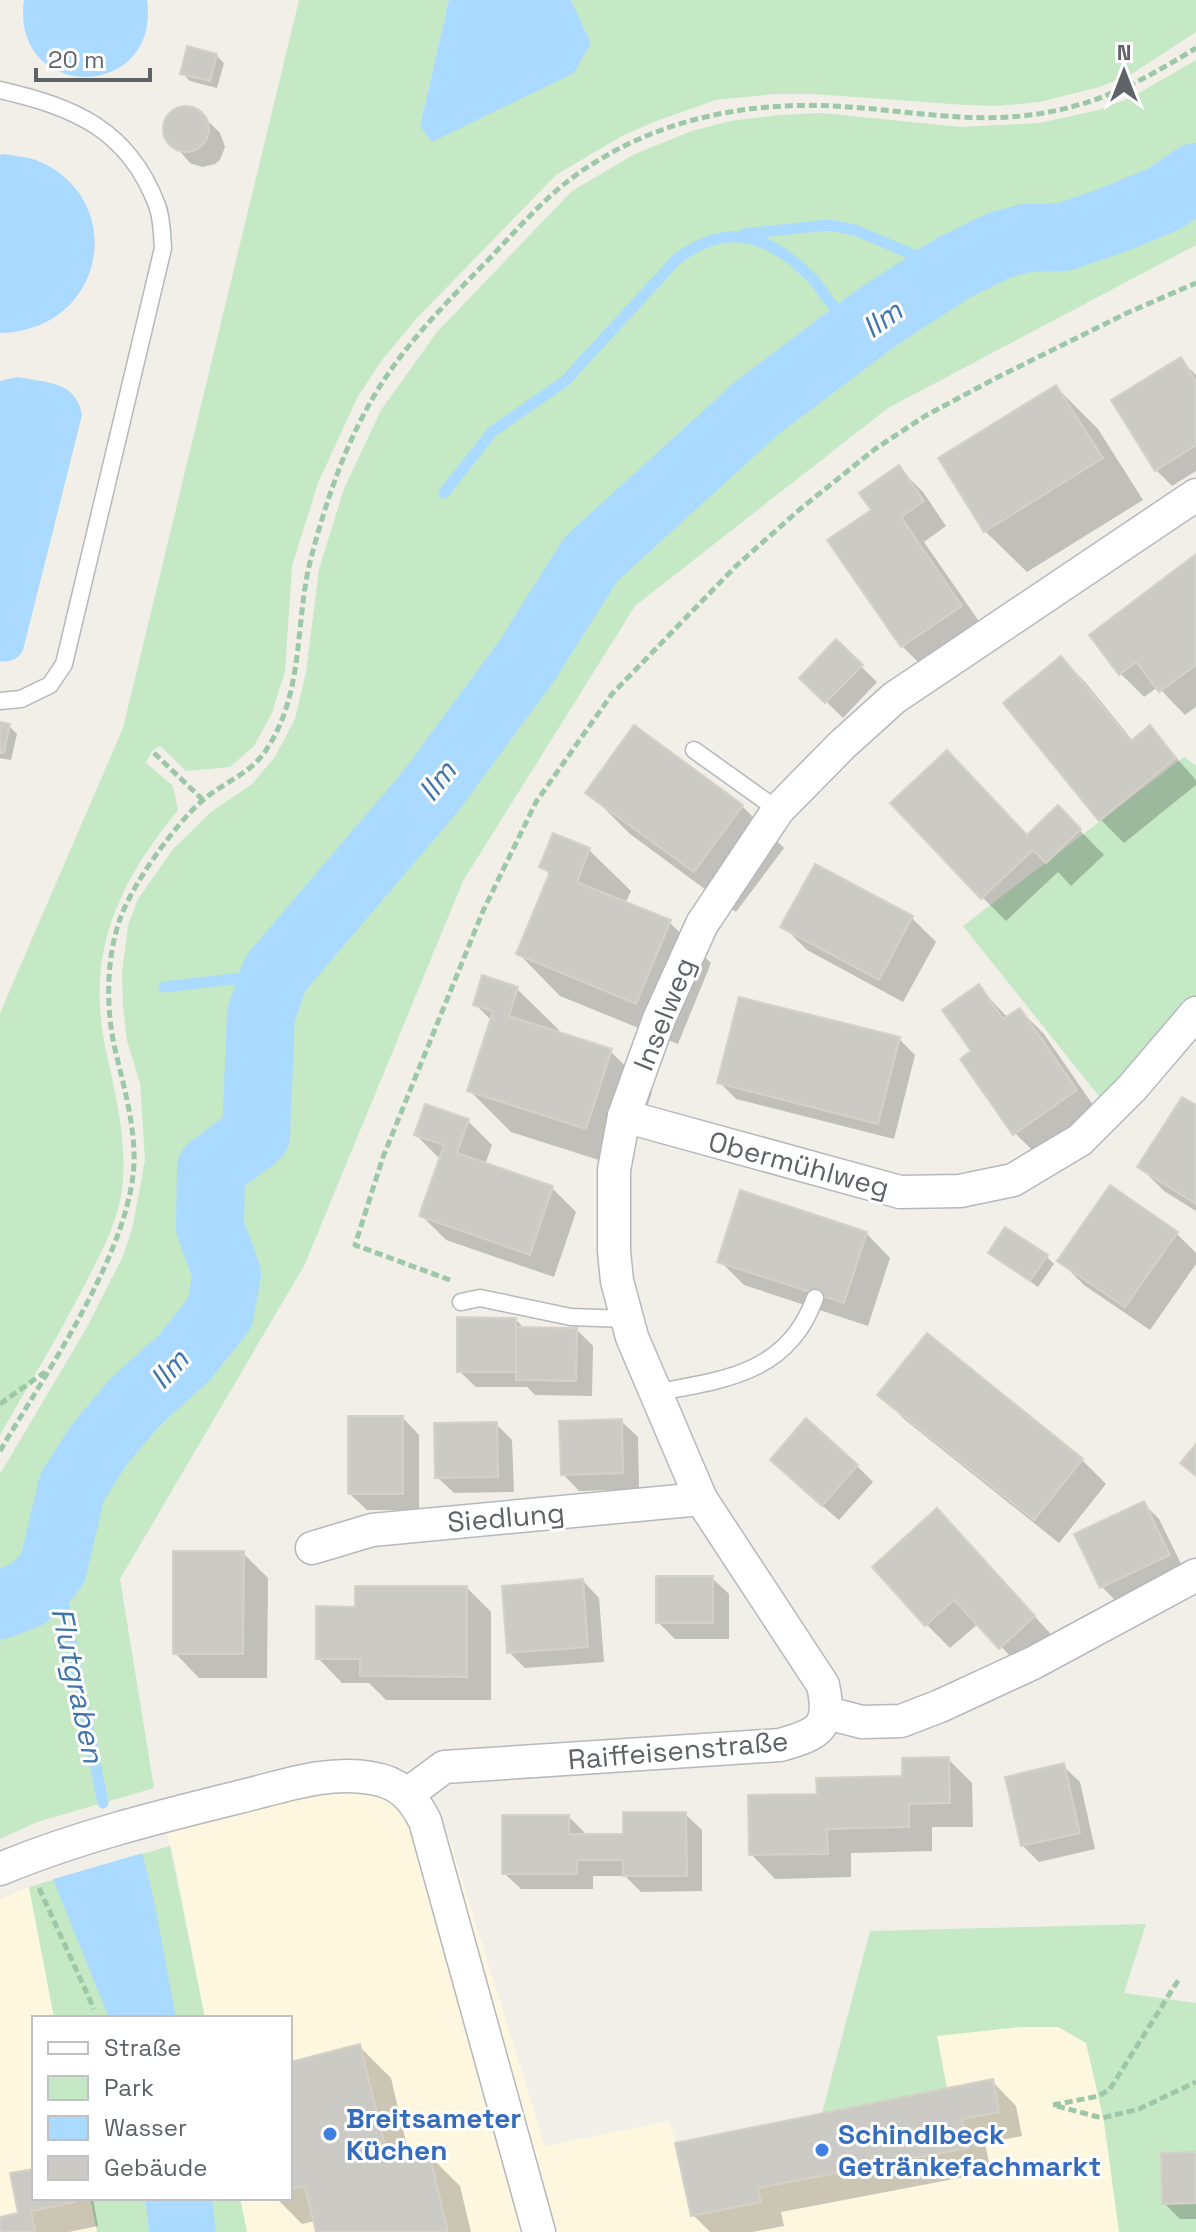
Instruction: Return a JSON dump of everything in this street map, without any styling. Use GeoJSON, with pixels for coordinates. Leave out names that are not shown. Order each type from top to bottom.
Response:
{"type":"FeatureCollection","features":[{"type":"Feature","properties":{"kind":"street","name":"Inselweg"},"geometry":{"type":"LineString","coordinates":[[827,1713],[823,1685],[701,1499],[654,1393],[627,1319],[617,1281],[613,1216],[614,1170],[624,1116],[659,1019],[702,924],[778,810],[894,698],[1196,495]]}},
{"type":"Feature","properties":{"kind":"street","name":"Obermühlweg"},"geometry":{"type":"LineString","coordinates":[[624,1116],[900,1192],[960,1191],[1013,1180],[1080,1140],[1132,1088],[1196,1013]]}},
{"type":"Feature","properties":{"kind":"street","name":"Siedlung"},"geometry":{"type":"LineString","coordinates":[[312,1548],[372,1530],[701,1499]]}},
{"type":"Feature","properties":{"kind":"street"},"geometry":{"type":"LineString","coordinates":[[827,1713],[862,1722],[901,1721],[1033,1663],[1196,1575]]}},
{"type":"Feature","properties":{"kind":"street","name":"Raiffeisenstraße"},"geometry":{"type":"LineString","coordinates":[[409,1793],[444,1767],[780,1745],[802,1739],[819,1728],[827,1713]]}},
{"type":"Feature","properties":{"kind":"street"},"geometry":{"type":"LineString","coordinates":[[23,1860],[162,1816],[304,1781],[339,1776],[374,1778],[409,1793],[425,1821],[539,2232]]}},
{"type":"Feature","properties":{"kind":"lane"},"geometry":{"type":"LineString","coordinates":[[0,90],[42,100],[97,124],[131,157],[158,207],[163,248],[64,664],[50,685],[21,699],[0,701]]}},
{"type":"Feature","properties":{"kind":"lane"},"geometry":{"type":"LineString","coordinates":[[694,750],[778,810]]}},
{"type":"Feature","properties":{"kind":"lane"},"geometry":{"type":"LineString","coordinates":[[461,1302],[480,1298],[571,1317],[627,1319]]}},
{"type":"Feature","properties":{"kind":"lane"},"geometry":{"type":"LineString","coordinates":[[654,1393],[729,1379],[756,1366],[792,1341],[807,1320],[815,1298]]}},
{"type":"Feature","properties":{"kind":"path"},"geometry":{"type":"LineString","coordinates":[[0,1451],[114,1248],[130,1192],[135,1157],[110,1010],[110,975],[118,923],[144,873],[203,800],[247,772],[266,751],[285,716],[296,671],[309,568],[331,488],[369,403],[423,329],[565,182],[628,144],[716,114],[764,107],[805,105],[958,116],[1032,115],[1094,101],[1128,88],[1196,48]]}},
{"type":"Feature","properties":{"kind":"path"},"geometry":{"type":"LineString","coordinates":[[154,753],[203,800]]}},
{"type":"Feature","properties":{"kind":"path"},"geometry":{"type":"LineString","coordinates":[[0,1404],[47,1370]]}},
{"type":"Feature","properties":{"kind":"path"},"geometry":{"type":"LineString","coordinates":[[23,1860],[68,1947],[94,2009]]}},
{"type":"Feature","properties":{"kind":"path"},"geometry":{"type":"LineString","coordinates":[[1179,1979],[1110,2089],[1099,2096],[1053,2105],[1102,2118],[1139,2109],[1196,2082]]}},
{"type":"Feature","properties":{"kind":"shaded area"},"geometry":{"type":"Polygon","coordinates":[[[304,1781],[409,1793],[447,1831],[545,2146],[669,2121],[676,2143],[947,2088],[936,2036],[1021,2027],[1058,2027],[1085,2042],[1094,2067],[1104,2122],[1196,2110],[1196,2232],[247,2232],[240,2200],[292,2200],[292,2016],[205,2016],[176,1865],[162,1816],[304,1781]]]}},
{"type":"Feature","properties":{"kind":"shaded area"},"geometry":{"type":"Polygon","coordinates":[[[29,1887],[54,2016],[32,2016],[32,2200],[90,2200],[97,2232],[0,2232],[0,1899],[29,1887]]]}},
{"type":"Feature","properties":{"kind":"green space"},"geometry":{"type":"Polygon","coordinates":[[[299,0],[449,0],[420,126],[591,43],[571,0],[1196,0],[1196,32],[1130,75],[1099,87],[1039,102],[998,106],[773,94],[716,100],[656,121],[622,136],[556,175],[416,319],[382,360],[357,398],[318,483],[292,566],[285,671],[272,713],[254,746],[230,767],[186,771],[160,746],[152,751],[146,763],[173,786],[178,810],[138,866],[123,894],[103,952],[101,1016],[122,1138],[120,1203],[96,1263],[0,1435],[0,1013],[123,728],[299,0]]]}},
{"type":"Feature","properties":{"kind":"green space"},"geometry":{"type":"Polygon","coordinates":[[[1196,60],[1196,245],[888,408],[635,606],[463,881],[305,1264],[120,1579],[154,1788],[37,1822],[0,1839],[0,1474],[86,1329],[124,1254],[133,1225],[145,1160],[140,1083],[127,1041],[123,1006],[122,974],[128,925],[138,899],[174,848],[211,812],[252,784],[275,757],[295,719],[306,672],[319,569],[344,489],[381,410],[437,332],[572,191],[635,154],[692,131],[730,121],[778,115],[822,113],[961,127],[1039,123],[1099,110],[1132,97],[1196,60]]]}},
{"type":"Feature","properties":{"kind":"green space"},"geometry":{"type":"Polygon","coordinates":[[[1184,757],[1196,766],[1196,1013],[1110,1110],[963,926],[1184,757]]]}},
{"type":"Feature","properties":{"kind":"green space"},"geometry":{"type":"Polygon","coordinates":[[[170,1846],[205,2016],[54,2016],[29,1887],[170,1846]]]}},
{"type":"Feature","properties":{"kind":"green space"},"geometry":{"type":"Polygon","coordinates":[[[1146,1924],[1124,1993],[1196,2003],[1196,2232],[1119,2232],[1104,2122],[1086,2043],[1058,2027],[1021,2027],[937,2036],[947,2088],[822,2113],[870,1931],[1146,1924]]]}},
{"type":"Feature","properties":{"kind":"green space"},"geometry":{"type":"Polygon","coordinates":[[[90,2200],[240,2200],[247,2232],[97,2232],[90,2200]]]}},
{"type":"Feature","properties":{"kind":"water"},"geometry":{"type":"Polygon","coordinates":[[[24,0],[147,0],[145,34],[132,58],[111,72],[86,77],[60,72],[39,58],[26,34],[24,0]]]}},
{"type":"Feature","properties":{"kind":"water"},"geometry":{"type":"Polygon","coordinates":[[[449,0],[571,0],[591,43],[574,73],[432,142],[420,126],[449,0]]]}},
{"type":"Feature","properties":{"kind":"water"},"geometry":{"type":"Polygon","coordinates":[[[0,155],[36,160],[66,178],[85,203],[94,231],[93,260],[83,287],[64,310],[36,327],[0,333],[0,155]]]}},
{"type":"Feature","properties":{"kind":"water"},"geometry":{"type":"Polygon","coordinates":[[[18,377],[67,390],[79,404],[82,415],[23,650],[14,660],[0,661],[0,381],[18,377]]]}},
{"type":"Feature","properties":{"kind":"water"},"geometry":{"type":"Polygon","coordinates":[[[142,1853],[176,2016],[108,2016],[53,1879],[142,1853]]]}},
{"type":"Feature","properties":{"kind":"water"},"geometry":{"type":"Polygon","coordinates":[[[145,2200],[212,2200],[216,2232],[149,2232],[145,2200]]]}},
{"type":"Feature","properties":{"kind":"pier"},"geometry":{"type":"Polygon","coordinates":[[[141,1850],[146,1852],[53,1879],[52,1875],[141,1850]]]}},
{"type":"Feature","properties":{"kind":"building"},"geometry":{"type":"Polygon","coordinates":[[[187,46],[217,54],[210,81],[180,74],[187,46]]]}},
{"type":"Feature","properties":{"kind":"building"},"geometry":{"type":"Polygon","coordinates":[[[186,106],[202,113],[209,129],[202,145],[186,152],[170,145],[163,129],[170,113],[186,106]]]}},
{"type":"Feature","properties":{"kind":"building"},"geometry":{"type":"Polygon","coordinates":[[[1181,357],[1196,382],[1196,445],[1155,471],[1111,400],[1181,357]]]}},
{"type":"Feature","properties":{"kind":"building"},"geometry":{"type":"Polygon","coordinates":[[[1056,385],[1103,458],[984,532],[938,458],[1056,385]]]}},
{"type":"Feature","properties":{"kind":"building"},"geometry":{"type":"Polygon","coordinates":[[[899,465],[924,501],[901,517],[962,606],[901,647],[827,540],[871,510],[859,493],[899,465]]]}},
{"type":"Feature","properties":{"kind":"building"},"geometry":{"type":"Polygon","coordinates":[[[1196,554],[1196,665],[1159,692],[1136,662],[1119,675],[1089,635],[1196,554]]]}},
{"type":"Feature","properties":{"kind":"building"},"geometry":{"type":"Polygon","coordinates":[[[836,639],[863,665],[825,703],[799,678],[836,639]]]}},
{"type":"Feature","properties":{"kind":"building"},"geometry":{"type":"Polygon","coordinates":[[[1061,656],[1131,741],[1150,725],[1176,758],[1099,821],[1003,703],[1061,656]]]}},
{"type":"Feature","properties":{"kind":"building"},"geometry":{"type":"Polygon","coordinates":[[[0,722],[10,724],[4,753],[0,753],[0,722]]]}},
{"type":"Feature","properties":{"kind":"building"},"geometry":{"type":"Polygon","coordinates":[[[634,725],[743,805],[694,872],[585,793],[634,725]]]}},
{"type":"Feature","properties":{"kind":"building"},"geometry":{"type":"Polygon","coordinates":[[[947,750],[1027,835],[1058,805],[1081,829],[1046,863],[1033,850],[981,899],[890,803],[947,750]]]}},
{"type":"Feature","properties":{"kind":"building"},"geometry":{"type":"Polygon","coordinates":[[[553,833],[590,848],[577,882],[671,920],[636,1004],[516,954],[550,872],[539,867],[553,833]]]}},
{"type":"Feature","properties":{"kind":"building"},"geometry":{"type":"Polygon","coordinates":[[[815,864],[913,916],[879,980],[780,927],[815,864]]]}},
{"type":"Feature","properties":{"kind":"building"},"geometry":{"type":"Polygon","coordinates":[[[482,975],[518,987],[509,1016],[612,1049],[586,1129],[467,1091],[493,1011],[473,1005],[482,975]]]}},
{"type":"Feature","properties":{"kind":"building"},"geometry":{"type":"Polygon","coordinates":[[[979,984],[1003,1019],[1020,1008],[1077,1090],[1013,1135],[960,1059],[971,1051],[942,1010],[979,984]]]}},
{"type":"Feature","properties":{"kind":"building"},"geometry":{"type":"Polygon","coordinates":[[[739,997],[900,1037],[878,1124],[717,1083],[739,997]]]}},
{"type":"Feature","properties":{"kind":"building"},"geometry":{"type":"Polygon","coordinates":[[[1182,1097],[1196,1105],[1196,1204],[1137,1167],[1182,1097]]]}},
{"type":"Feature","properties":{"kind":"building"},"geometry":{"type":"Polygon","coordinates":[[[425,1104],[469,1119],[457,1153],[553,1186],[530,1255],[419,1216],[444,1145],[414,1135],[425,1104]]]}},
{"type":"Feature","properties":{"kind":"building"},"geometry":{"type":"Polygon","coordinates":[[[1110,1185],[1178,1232],[1125,1307],[1057,1261],[1110,1185]]]}},
{"type":"Feature","properties":{"kind":"building"},"geometry":{"type":"Polygon","coordinates":[[[740,1190],[867,1232],[844,1303],[717,1262],[740,1190]]]}},
{"type":"Feature","properties":{"kind":"building"},"geometry":{"type":"Polygon","coordinates":[[[1005,1227],[1048,1255],[1030,1281],[988,1253],[1005,1227]]]}},
{"type":"Feature","properties":{"kind":"building"},"geometry":{"type":"Polygon","coordinates":[[[457,1317],[516,1318],[516,1372],[457,1372],[457,1317]]]}},
{"type":"Feature","properties":{"kind":"building"},"geometry":{"type":"Polygon","coordinates":[[[516,1327],[577,1328],[576,1381],[516,1380],[516,1327]]]}},
{"type":"Feature","properties":{"kind":"building"},"geometry":{"type":"Polygon","coordinates":[[[927,1333],[1083,1459],[1034,1520],[877,1395],[927,1333]]]}},
{"type":"Feature","properties":{"kind":"building"},"geometry":{"type":"Polygon","coordinates":[[[348,1416],[403,1416],[403,1494],[348,1494],[348,1416]]]}},
{"type":"Feature","properties":{"kind":"building"},"geometry":{"type":"Polygon","coordinates":[[[806,1418],[858,1465],[822,1506],[770,1460],[806,1418]]]}},
{"type":"Feature","properties":{"kind":"building"},"geometry":{"type":"Polygon","coordinates":[[[622,1419],[623,1473],[561,1475],[559,1421],[622,1419]]]}},
{"type":"Feature","properties":{"kind":"building"},"geometry":{"type":"Polygon","coordinates":[[[497,1422],[498,1477],[435,1478],[434,1423],[497,1422]]]}},
{"type":"Feature","properties":{"kind":"building"},"geometry":{"type":"Polygon","coordinates":[[[1196,1444],[1196,1476],[1180,1463],[1196,1444]]]}},
{"type":"Feature","properties":{"kind":"building"},"geometry":{"type":"Polygon","coordinates":[[[1144,1501],[1170,1555],[1100,1588],[1074,1534],[1144,1501]]]}},
{"type":"Feature","properties":{"kind":"building"},"geometry":{"type":"Polygon","coordinates":[[[937,1508],[1035,1616],[999,1649],[954,1600],[925,1626],[872,1567],[937,1508]]]}},
{"type":"Feature","properties":{"kind":"building"},"geometry":{"type":"Polygon","coordinates":[[[173,1551],[244,1551],[243,1654],[173,1654],[173,1551]]]}},
{"type":"Feature","properties":{"kind":"building"},"geometry":{"type":"Polygon","coordinates":[[[656,1576],[713,1576],[713,1623],[656,1623],[656,1576]]]}},
{"type":"Feature","properties":{"kind":"building"},"geometry":{"type":"Polygon","coordinates":[[[583,1579],[588,1647],[507,1653],[502,1586],[583,1579]]]}},
{"type":"Feature","properties":{"kind":"building"},"geometry":{"type":"Polygon","coordinates":[[[355,1586],[467,1586],[467,1677],[360,1676],[360,1659],[316,1659],[316,1606],[355,1607],[355,1586]]]}},
{"type":"Feature","properties":{"kind":"building"},"geometry":{"type":"Polygon","coordinates":[[[949,1757],[950,1803],[909,1804],[909,1827],[827,1829],[828,1854],[749,1855],[748,1795],[817,1794],[816,1778],[902,1776],[902,1758],[949,1757]]]}},
{"type":"Feature","properties":{"kind":"building"},"geometry":{"type":"Polygon","coordinates":[[[1064,1763],[1080,1833],[1021,1846],[1005,1777],[1064,1763]]]}},
{"type":"Feature","properties":{"kind":"building"},"geometry":{"type":"Polygon","coordinates":[[[623,1812],[686,1812],[687,1876],[623,1876],[623,1860],[577,1860],[577,1874],[502,1874],[502,1815],[569,1815],[569,1834],[623,1834],[623,1812]]]}},
{"type":"Feature","properties":{"kind":"building"},"geometry":{"type":"Polygon","coordinates":[[[360,2044],[389,2162],[429,2153],[448,2232],[316,2232],[305,2186],[292,2189],[292,2061],[360,2044]]]}},
{"type":"Feature","properties":{"kind":"building"},"geometry":{"type":"Polygon","coordinates":[[[993,2079],[999,2112],[962,2119],[968,2148],[758,2188],[761,2202],[691,2216],[675,2143],[993,2079]]]}},
{"type":"Feature","properties":{"kind":"building"},"geometry":{"type":"Polygon","coordinates":[[[1196,2152],[1196,2203],[1162,2204],[1161,2153],[1196,2152]]]}},
{"type":"Feature","properties":{"kind":"building"},"geometry":{"type":"Polygon","coordinates":[[[32,2169],[32,2200],[75,2202],[31,2211],[35,2232],[0,2232],[0,2217],[18,2213],[10,2173],[32,2169]]]}},
{"type":"Feature","properties":{"kind":"waterway","name":"Ilm"},"geometry":{"type":"LineString","coordinates":[[0,1605],[26,1595],[53,1568],[72,1487],[99,1445],[135,1402],[184,1358],[220,1313],[227,1274],[210,1227],[211,1169],[256,1135],[261,1015],[275,974],[430,792],[526,662],[591,559],[758,407],[876,318],[953,268],[1000,245],[1026,238],[1064,237],[1113,220],[1164,199],[1196,177]]}},
{"type":"Feature","properties":{"kind":"waterway"},"geometry":{"type":"LineString","coordinates":[[744,234],[829,225],[855,230],[953,268]]}},
{"type":"Feature","properties":{"kind":"waterway"},"geometry":{"type":"LineString","coordinates":[[444,493],[492,432],[565,381],[677,259],[696,247],[732,237],[765,243],[797,264],[840,312],[853,317],[876,318]]}},
{"type":"Feature","properties":{"kind":"waterway"},"geometry":{"type":"LineString","coordinates":[[164,987],[275,974]]}},
{"type":"Feature","properties":{"kind":"waterway","name":"Flutgraben"},"geometry":{"type":"LineString","coordinates":[[53,1568],[64,1607],[103,1803]]}},
{"type":"Feature","properties":{"kind":"place","name":"Breitsameter Küchen"},"geometry":{"type":"Point","coordinates":[330,2134]}},
{"type":"Feature","properties":{"kind":"place","name":"Schindlbeck Getränkefachmarkt"},"geometry":{"type":"Point","coordinates":[822,2150]}}]}
